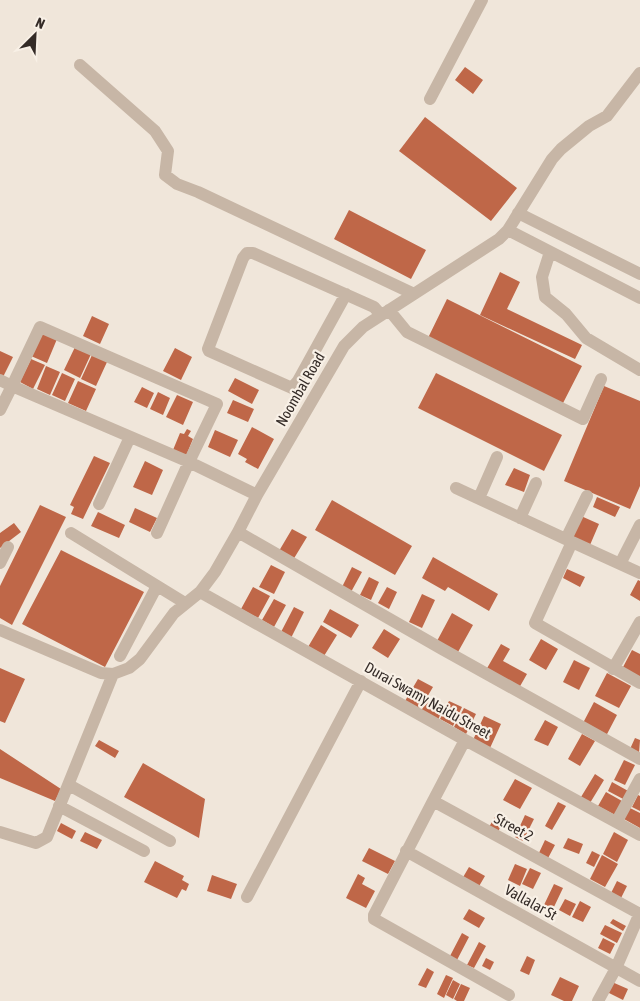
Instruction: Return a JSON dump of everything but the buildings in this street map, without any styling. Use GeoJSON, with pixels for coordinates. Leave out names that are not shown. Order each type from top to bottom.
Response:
{"type":"FeatureCollection","features":[{"type":"Feature","properties":{"kind":"street"},"geometry":{"type":"LineString","coordinates":[[430,99],[482,0]]}},
{"type":"Feature","properties":{"kind":"street"},"geometry":{"type":"LineString","coordinates":[[80,64],[155,131],[168,151],[165,175],[177,184],[198,192],[414,294]]}},
{"type":"Feature","properties":{"kind":"street","name":"Noombal Road"},"geometry":{"type":"LineString","coordinates":[[113,674],[129,668],[140,659],[174,613],[200,592],[215,572],[257,495],[344,346],[363,327],[499,239],[508,230],[552,159],[582,132],[607,116],[640,73]]}},
{"type":"Feature","properties":{"kind":"street"},"geometry":{"type":"LineString","coordinates":[[518,213],[640,274]]}},
{"type":"Feature","properties":{"kind":"street"},"geometry":{"type":"LineString","coordinates":[[508,230],[640,298]]}},
{"type":"Feature","properties":{"kind":"street"},"geometry":{"type":"LineString","coordinates":[[550,252],[542,277],[545,296],[566,314],[586,338],[640,370]]}},
{"type":"Feature","properties":{"kind":"street"},"geometry":{"type":"LineString","coordinates":[[346,294],[324,342],[302,383],[292,388],[209,351],[208,348],[243,258],[247,253],[253,253],[346,294],[374,307],[385,313],[407,332],[583,419],[601,379]]}},
{"type":"Feature","properties":{"kind":"street"},"geometry":{"type":"LineString","coordinates":[[0,410],[40,327],[217,404],[157,533]]}},
{"type":"Feature","properties":{"kind":"street"},"geometry":{"type":"LineString","coordinates":[[0,380],[189,462],[257,495]]}},
{"type":"Feature","properties":{"kind":"street"},"geometry":{"type":"LineString","coordinates":[[99,504],[130,437]]}},
{"type":"Feature","properties":{"kind":"street"},"geometry":{"type":"LineString","coordinates":[[479,498],[496,456]]}},
{"type":"Feature","properties":{"kind":"street"},"geometry":{"type":"LineString","coordinates":[[520,518],[536,483]]}},
{"type":"Feature","properties":{"kind":"street"},"geometry":{"type":"LineString","coordinates":[[456,488],[640,574]]}},
{"type":"Feature","properties":{"kind":"street"},"geometry":{"type":"LineString","coordinates":[[588,496],[535,623],[640,683]]}},
{"type":"Feature","properties":{"kind":"street"},"geometry":{"type":"LineString","coordinates":[[620,564],[640,525]]}},
{"type":"Feature","properties":{"kind":"street"},"geometry":{"type":"LineString","coordinates":[[238,532],[451,654],[640,759]]}},
{"type":"Feature","properties":{"kind":"street"},"geometry":{"type":"LineString","coordinates":[[71,533],[185,604]]}},
{"type":"Feature","properties":{"kind":"street"},"geometry":{"type":"LineString","coordinates":[[0,563],[8,547]]}},
{"type":"Feature","properties":{"kind":"street"},"geometry":{"type":"LineString","coordinates":[[120,656],[157,586]]}},
{"type":"Feature","properties":{"kind":"street","name":"Durai Swamy Naidu Street"},"geometry":{"type":"LineString","coordinates":[[200,592],[640,835]]}},
{"type":"Feature","properties":{"kind":"street"},"geometry":{"type":"LineString","coordinates":[[613,669],[640,622]]}},
{"type":"Feature","properties":{"kind":"street"},"geometry":{"type":"LineString","coordinates":[[0,630],[101,673],[113,674],[47,837],[36,843],[0,832]]}},
{"type":"Feature","properties":{"kind":"street"},"geometry":{"type":"LineString","coordinates":[[247,897],[361,681]]}},
{"type":"Feature","properties":{"kind":"street"},"geometry":{"type":"LineString","coordinates":[[465,740],[406,851],[374,915],[374,919],[509,995]]}},
{"type":"Feature","properties":{"kind":"street"},"geometry":{"type":"LineString","coordinates":[[617,822],[640,778]]}},
{"type":"Feature","properties":{"kind":"street"},"geometry":{"type":"LineString","coordinates":[[69,785],[170,841]]}},
{"type":"Feature","properties":{"kind":"street","name":"Street 2"},"geometry":{"type":"LineString","coordinates":[[433,801],[640,914]]}},
{"type":"Feature","properties":{"kind":"street"},"geometry":{"type":"LineString","coordinates":[[60,806],[144,851]]}},
{"type":"Feature","properties":{"kind":"street","name":"Vallalar St"},"geometry":{"type":"LineString","coordinates":[[406,851],[640,981]]}},
{"type":"Feature","properties":{"kind":"street"},"geometry":{"type":"LineString","coordinates":[[598,1001],[616,968],[640,914]]}}]}
